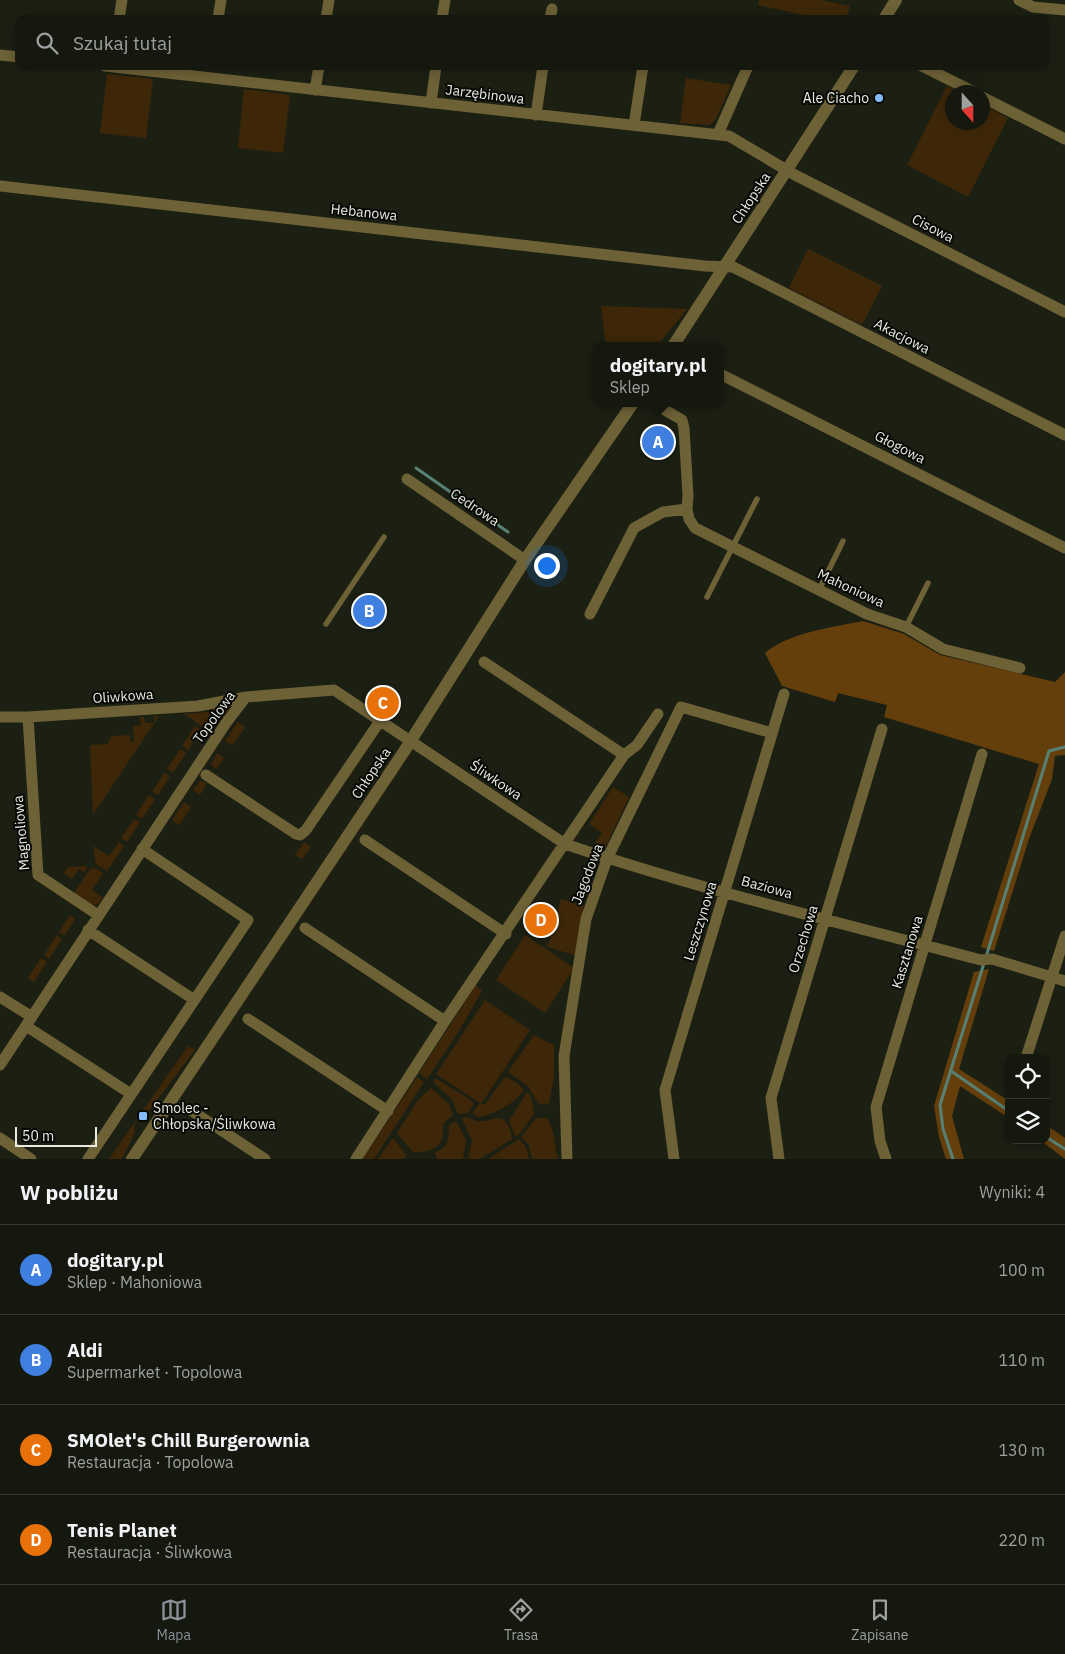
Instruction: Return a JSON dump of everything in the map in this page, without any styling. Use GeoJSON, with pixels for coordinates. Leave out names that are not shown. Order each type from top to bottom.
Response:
{"type":"FeatureCollection","features":[{"type":"Feature","properties":{"kind":"street"},"geometry":{"type":"LineString","coordinates":[[120,15],[122,0]]}},
{"type":"Feature","properties":{"kind":"street"},"geometry":{"type":"LineString","coordinates":[[219,15],[221,0]]}},
{"type":"Feature","properties":{"kind":"street"},"geometry":{"type":"LineString","coordinates":[[327,15],[329,0]]}},
{"type":"Feature","properties":{"kind":"street"},"geometry":{"type":"LineString","coordinates":[[443,15],[445,0]]}},
{"type":"Feature","properties":{"kind":"street"},"geometry":{"type":"LineString","coordinates":[[887,15],[896,0]]}},
{"type":"Feature","properties":{"kind":"street"},"geometry":{"type":"LineString","coordinates":[[1020,0],[1033,6],[1065,10]]}},
{"type":"Feature","properties":{"kind":"street"},"geometry":{"type":"LineString","coordinates":[[0,55],[15,57]]}},
{"type":"Feature","properties":{"kind":"street","name":"Jarzębinowa"},"geometry":{"type":"LineString","coordinates":[[171,70],[211,72],[315,90],[718,134],[729,136],[787,171]]}},
{"type":"Feature","properties":{"kind":"street"},"geometry":{"type":"LineString","coordinates":[[315,90],[318,70]]}},
{"type":"Feature","properties":{"kind":"street","name":"Jarzębinowa"},"geometry":{"type":"LineString","coordinates":[[431,103],[435,70]]}},
{"type":"Feature","properties":{"kind":"street","name":"Jarzębinowa"},"geometry":{"type":"LineString","coordinates":[[536,115],[542,70]]}},
{"type":"Feature","properties":{"kind":"street"},"geometry":{"type":"LineString","coordinates":[[634,125],[642,70]]}},
{"type":"Feature","properties":{"kind":"street"},"geometry":{"type":"LineString","coordinates":[[718,134],[746,70]]}},
{"type":"Feature","properties":{"kind":"street","name":"Chłopska"},"geometry":{"type":"LineString","coordinates":[[676,342],[851,70]]}},
{"type":"Feature","properties":{"kind":"street"},"geometry":{"type":"LineString","coordinates":[[930,70],[960,85]]}},
{"type":"Feature","properties":{"kind":"street"},"geometry":{"type":"LineString","coordinates":[[990,101],[1065,139]]}},
{"type":"Feature","properties":{"kind":"street","name":"Cisowa"},"geometry":{"type":"LineString","coordinates":[[787,171],[1065,312]]}},
{"type":"Feature","properties":{"kind":"street","name":"Hebanowa"},"geometry":{"type":"LineString","coordinates":[[0,186],[704,266],[725,266]]}},
{"type":"Feature","properties":{"kind":"street","name":"Akacjowa"},"geometry":{"type":"LineString","coordinates":[[725,266],[733,267],[1065,435]]}},
{"type":"Feature","properties":{"kind":"street","name":"Głogowa"},"geometry":{"type":"LineString","coordinates":[[724,376],[1065,548]]}},
{"type":"Feature","properties":{"kind":"street","name":"Chłopska"},"geometry":{"type":"LineString","coordinates":[[132,1159],[410,742],[525,560],[631,407]]}},
{"type":"Feature","properties":{"kind":"street"},"geometry":{"type":"LineString","coordinates":[[590,614],[634,528],[663,512],[687,509],[688,496],[682,420],[660,407]]}},
{"type":"Feature","properties":{"kind":"street","name":"Cedrowa"},"geometry":{"type":"LineString","coordinates":[[407,479],[525,560]]}},
{"type":"Feature","properties":{"kind":"street","name":"Mahoniowa"},"geometry":{"type":"LineString","coordinates":[[687,509],[691,525],[867,614],[906,628],[943,649],[1020,668]]}},
{"type":"Feature","properties":{"kind":"street"},"geometry":{"type":"LineString","coordinates":[[484,662],[624,755]]}},
{"type":"Feature","properties":{"kind":"street","name":"Topolowa"},"geometry":{"type":"LineString","coordinates":[[0,1065],[226,723],[246,697],[334,690],[410,742]]}},
{"type":"Feature","properties":{"kind":"street","name":"Leszczynowa"},"geometry":{"type":"LineString","coordinates":[[674,1159],[665,1090],[784,694]]}},
{"type":"Feature","properties":{"kind":"street","name":"Oliwkowa"},"geometry":{"type":"LineString","coordinates":[[0,717],[28,717],[198,706],[246,697]]}},
{"type":"Feature","properties":{"kind":"street","name":"Jagodowa"},"geometry":{"type":"LineString","coordinates":[[567,1159],[564,1056],[586,918],[607,859],[681,707],[772,733]]}},
{"type":"Feature","properties":{"kind":"street"},"geometry":{"type":"LineString","coordinates":[[356,1159],[445,1021],[506,934],[624,755],[637,745],[658,714]]}},
{"type":"Feature","properties":{"kind":"street","name":"Magnoliowa"},"geometry":{"type":"LineString","coordinates":[[28,717],[38,874],[98,915]]}},
{"type":"Feature","properties":{"kind":"street"},"geometry":{"type":"LineString","coordinates":[[206,774],[300,835],[306,830],[380,720]]}},
{"type":"Feature","properties":{"kind":"street","name":"Orzechowa"},"geometry":{"type":"LineString","coordinates":[[779,1159],[770,1098],[882,729]]}},
{"type":"Feature","properties":{"kind":"street","name":"Śliwkowa"},"geometry":{"type":"LineString","coordinates":[[410,742],[565,844]]}},
{"type":"Feature","properties":{"kind":"street","name":"Kasztanowa"},"geometry":{"type":"LineString","coordinates":[[886,1159],[880,1141],[876,1107],[982,754]]}},
{"type":"Feature","properties":{"kind":"street"},"geometry":{"type":"LineString","coordinates":[[365,840],[506,934]]}},
{"type":"Feature","properties":{"kind":"street","name":"Baziowa"},"geometry":{"type":"LineString","coordinates":[[565,844],[607,859],[724,892],[987,959],[1065,981]]}},
{"type":"Feature","properties":{"kind":"street"},"geometry":{"type":"LineString","coordinates":[[88,1159],[193,999],[248,920],[142,849]]}},
{"type":"Feature","properties":{"kind":"street"},"geometry":{"type":"LineString","coordinates":[[305,928],[445,1021]]}},
{"type":"Feature","properties":{"kind":"street"},"geometry":{"type":"LineString","coordinates":[[88,930],[193,999]]}},
{"type":"Feature","properties":{"kind":"street"},"geometry":{"type":"LineString","coordinates":[[1027,1054],[1065,936]]}},
{"type":"Feature","properties":{"kind":"street"},"geometry":{"type":"LineString","coordinates":[[0,997],[29,1021],[131,1094]]}},
{"type":"Feature","properties":{"kind":"street"},"geometry":{"type":"LineString","coordinates":[[248,1018],[388,1111]]}},
{"type":"Feature","properties":{"kind":"street"},"geometry":{"type":"LineString","coordinates":[[192,1111],[265,1159]]}},
{"type":"Feature","properties":{"kind":"street"},"geometry":{"type":"LineString","coordinates":[[0,1138],[31,1159]]}},
{"type":"Feature","properties":{"kind":"lane"},"geometry":{"type":"LineString","coordinates":[[708,597],[757,499]]}},
{"type":"Feature","properties":{"kind":"lane"},"geometry":{"type":"LineString","coordinates":[[326,624],[384,537]]}},
{"type":"Feature","properties":{"kind":"lane"},"geometry":{"type":"LineString","coordinates":[[819,590],[843,541]]}},
{"type":"Feature","properties":{"kind":"lane"},"geometry":{"type":"LineString","coordinates":[[906,628],[928,583]]}},
{"type":"Feature","properties":{"kind":"shaded area"},"geometry":{"type":"Polygon","coordinates":[[[759,0],[820,0],[850,6],[847,15],[803,15],[758,5],[759,0]]]}},
{"type":"Feature","properties":{"kind":"shaded area"},"geometry":{"type":"Polygon","coordinates":[[[107,74],[153,79],[146,138],[100,133],[107,74]]]}},
{"type":"Feature","properties":{"kind":"shaded area"},"geometry":{"type":"Polygon","coordinates":[[[686,78],[731,85],[715,121],[710,125],[680,123],[686,78]]]}},
{"type":"Feature","properties":{"kind":"shaded area"},"geometry":{"type":"Polygon","coordinates":[[[244,89],[290,95],[283,153],[238,148],[244,89]]]}},
{"type":"Feature","properties":{"kind":"shaded area"},"geometry":{"type":"Polygon","coordinates":[[[945,90],[945,130],[990,130],[990,109],[1008,118],[968,197],[907,165],[945,90]]]}},
{"type":"Feature","properties":{"kind":"shaded area"},"geometry":{"type":"Polygon","coordinates":[[[808,249],[882,286],[862,325],[789,288],[808,249]]]}},
{"type":"Feature","properties":{"kind":"shaded area"},"geometry":{"type":"Polygon","coordinates":[[[601,306],[687,309],[660,342],[606,342],[601,306]]]}},
{"type":"Feature","properties":{"kind":"shaded area"},"geometry":{"type":"Polygon","coordinates":[[[863,621],[904,634],[940,655],[1055,682],[1065,672],[1065,755],[1055,756],[1052,779],[1029,839],[994,951],[981,947],[1039,764],[884,717],[887,705],[838,693],[835,702],[782,686],[765,653],[774,646],[798,636],[825,628],[863,621]]]}},
{"type":"Feature","properties":{"kind":"shaded area"},"geometry":{"type":"Polygon","coordinates":[[[231,705],[230,711],[222,719],[212,709],[231,705]]]}},
{"type":"Feature","properties":{"kind":"shaded area"},"geometry":{"type":"Polygon","coordinates":[[[210,712],[211,715],[203,727],[184,714],[210,712]]]}},
{"type":"Feature","properties":{"kind":"shaded area"},"geometry":{"type":"Polygon","coordinates":[[[154,716],[159,716],[93,815],[90,745],[108,744],[112,736],[130,735],[131,742],[134,742],[133,726],[141,725],[140,717],[144,717],[145,723],[154,723],[154,716]]]}},
{"type":"Feature","properties":{"kind":"shaded area"},"geometry":{"type":"Polygon","coordinates":[[[238,722],[245,727],[233,745],[225,741],[238,722]]]}},
{"type":"Feature","properties":{"kind":"shaded area"},"geometry":{"type":"Polygon","coordinates":[[[195,726],[201,730],[188,750],[182,746],[195,726]]]}},
{"type":"Feature","properties":{"kind":"shaded area"},"geometry":{"type":"Polygon","coordinates":[[[180,749],[186,753],[173,773],[167,769],[180,749]]]}},
{"type":"Feature","properties":{"kind":"shaded area"},"geometry":{"type":"Polygon","coordinates":[[[217,753],[224,758],[216,769],[211,764],[217,753]]]}},
{"type":"Feature","properties":{"kind":"shaded area"},"geometry":{"type":"Polygon","coordinates":[[[164,773],[170,776],[158,795],[152,792],[164,773]]]}},
{"type":"Feature","properties":{"kind":"shaded area"},"geometry":{"type":"Polygon","coordinates":[[[200,781],[207,783],[200,795],[193,790],[200,781]]]}},
{"type":"Feature","properties":{"kind":"shaded area"},"geometry":{"type":"Polygon","coordinates":[[[613,787],[629,797],[605,848],[594,844],[602,833],[589,824],[613,787]]]}},
{"type":"Feature","properties":{"kind":"shaded area"},"geometry":{"type":"Polygon","coordinates":[[[149,795],[155,799],[142,819],[136,815],[149,795]]]}},
{"type":"Feature","properties":{"kind":"shaded area"},"geometry":{"type":"Polygon","coordinates":[[[184,802],[191,807],[179,825],[172,820],[184,802]]]}},
{"type":"Feature","properties":{"kind":"shaded area"},"geometry":{"type":"Polygon","coordinates":[[[134,819],[140,822],[127,842],[121,838],[134,819]]]}},
{"type":"Feature","properties":{"kind":"shaded area"},"geometry":{"type":"Polygon","coordinates":[[[119,842],[124,846],[107,871],[96,864],[93,846],[109,856],[119,842]]]}},
{"type":"Feature","properties":{"kind":"shaded area"},"geometry":{"type":"Polygon","coordinates":[[[304,842],[311,847],[302,859],[295,855],[304,842]]]}},
{"type":"Feature","properties":{"kind":"shaded area"},"geometry":{"type":"Polygon","coordinates":[[[88,866],[84,872],[79,869],[72,879],[64,873],[68,867],[88,866]]]}},
{"type":"Feature","properties":{"kind":"shaded area"},"geometry":{"type":"Polygon","coordinates":[[[95,868],[103,873],[92,890],[103,898],[98,904],[91,905],[74,893],[90,869],[95,868]]]}},
{"type":"Feature","properties":{"kind":"shaded area"},"geometry":{"type":"Polygon","coordinates":[[[561,899],[584,906],[575,955],[547,947],[561,899]]]}},
{"type":"Feature","properties":{"kind":"shaded area"},"geometry":{"type":"Polygon","coordinates":[[[70,915],[75,919],[64,936],[59,932],[70,915]]]}},
{"type":"Feature","properties":{"kind":"shaded area"},"geometry":{"type":"Polygon","coordinates":[[[57,935],[62,939],[49,959],[44,955],[57,935]]]}},
{"type":"Feature","properties":{"kind":"shaded area"},"geometry":{"type":"Polygon","coordinates":[[[525,935],[574,968],[545,1013],[496,980],[525,935]]]}},
{"type":"Feature","properties":{"kind":"shaded area"},"geometry":{"type":"Polygon","coordinates":[[[41,958],[47,962],[34,982],[28,978],[41,958]]]}},
{"type":"Feature","properties":{"kind":"shaded area"},"geometry":{"type":"Polygon","coordinates":[[[989,969],[959,1069],[1005,1098],[1005,1115],[960,1086],[952,1116],[964,1159],[946,1159],[939,1137],[934,1106],[974,972],[989,969]]]}},
{"type":"Feature","properties":{"kind":"shaded area"},"geometry":{"type":"Polygon","coordinates":[[[476,985],[482,991],[459,1031],[427,1079],[419,1073],[476,985]]]}},
{"type":"Feature","properties":{"kind":"shaded area"},"geometry":{"type":"Polygon","coordinates":[[[485,1000],[530,1030],[481,1104],[485,1104],[505,1077],[516,1082],[524,1090],[504,1108],[478,1117],[472,1113],[480,1103],[436,1074],[485,1000]]]}},
{"type":"Feature","properties":{"kind":"shaded area"},"geometry":{"type":"Polygon","coordinates":[[[534,1035],[554,1044],[554,1078],[549,1103],[544,1105],[538,1103],[528,1086],[508,1072],[534,1035]]]}},
{"type":"Feature","properties":{"kind":"shaded area"},"geometry":{"type":"Polygon","coordinates":[[[188,1046],[195,1050],[148,1112],[141,1114],[134,1126],[135,1132],[122,1159],[109,1159],[188,1046]]]}},
{"type":"Feature","properties":{"kind":"shaded area"},"geometry":{"type":"Polygon","coordinates":[[[417,1077],[424,1082],[374,1159],[363,1159],[417,1077]]]}},
{"type":"Feature","properties":{"kind":"shaded area"},"geometry":{"type":"Polygon","coordinates":[[[435,1078],[471,1100],[474,1104],[468,1113],[458,1114],[452,1099],[433,1082],[435,1078]]]}},
{"type":"Feature","properties":{"kind":"shaded area"},"geometry":{"type":"Polygon","coordinates":[[[431,1088],[449,1104],[453,1115],[443,1124],[442,1138],[437,1146],[427,1151],[413,1152],[397,1133],[418,1100],[431,1088]]]}},
{"type":"Feature","properties":{"kind":"shaded area"},"geometry":{"type":"Polygon","coordinates":[[[527,1092],[531,1096],[534,1114],[519,1135],[515,1136],[509,1121],[527,1092]]]}},
{"type":"Feature","properties":{"kind":"shaded area"},"geometry":{"type":"Polygon","coordinates":[[[465,1117],[477,1121],[502,1119],[506,1122],[512,1139],[480,1159],[468,1159],[472,1140],[462,1119],[465,1117]]]}},
{"type":"Feature","properties":{"kind":"shaded area"},"geometry":{"type":"Polygon","coordinates":[[[536,1118],[547,1118],[550,1123],[558,1159],[532,1159],[529,1145],[521,1137],[536,1118]]]}},
{"type":"Feature","properties":{"kind":"shaded area"},"geometry":{"type":"Polygon","coordinates":[[[456,1121],[466,1140],[463,1159],[437,1159],[435,1152],[446,1145],[449,1125],[456,1121]]]}},
{"type":"Feature","properties":{"kind":"shaded area"},"geometry":{"type":"Polygon","coordinates":[[[1050,1128],[1065,1138],[1065,1159],[1045,1144],[1050,1144],[1050,1128]]]}},
{"type":"Feature","properties":{"kind":"shaded area"},"geometry":{"type":"Polygon","coordinates":[[[393,1138],[407,1156],[402,1159],[378,1159],[393,1138]]]}},
{"type":"Feature","properties":{"kind":"shaded area"},"geometry":{"type":"Polygon","coordinates":[[[519,1139],[526,1147],[529,1159],[488,1159],[519,1139]]]}},
{"type":"Feature","properties":{"kind":"waterway"},"geometry":{"type":"LineString","coordinates":[[416,468],[508,532]]}},
{"type":"Feature","properties":{"kind":"waterway"},"geometry":{"type":"LineString","coordinates":[[986,957],[1049,751],[1065,747]]}},
{"type":"Feature","properties":{"kind":"waterway"},"geometry":{"type":"LineString","coordinates":[[953,1159],[943,1129],[940,1105],[984,963]]}},
{"type":"Feature","properties":{"kind":"waterway"},"geometry":{"type":"LineString","coordinates":[[951,1071],[1005,1108]]}},
{"type":"Feature","properties":{"kind":"waterway"},"geometry":{"type":"LineString","coordinates":[[1050,1140],[1065,1149]]}},
{"type":"Feature","properties":{"kind":"place","name":"Ale Ciacho"},"geometry":{"type":"Point","coordinates":[879,98]}},
{"type":"Feature","properties":{"kind":"place","name":"dogitary.pl"},"geometry":{"type":"Point","coordinates":[658,442]}},
{"type":"Feature","properties":{"kind":"place","name":"Aldi"},"geometry":{"type":"Point","coordinates":[369,611]}},
{"type":"Feature","properties":{"kind":"place","name":"SMOlet's Chill Burgerownia"},"geometry":{"type":"Point","coordinates":[383,703]}},
{"type":"Feature","properties":{"kind":"place","name":"Tenis Planet"},"geometry":{"type":"Point","coordinates":[541,920]}},
{"type":"Feature","properties":{"kind":"place","name":"Smolec - Chłopska/Śliwkowa"},"geometry":{"type":"Point","coordinates":[143,1116]}}]}
